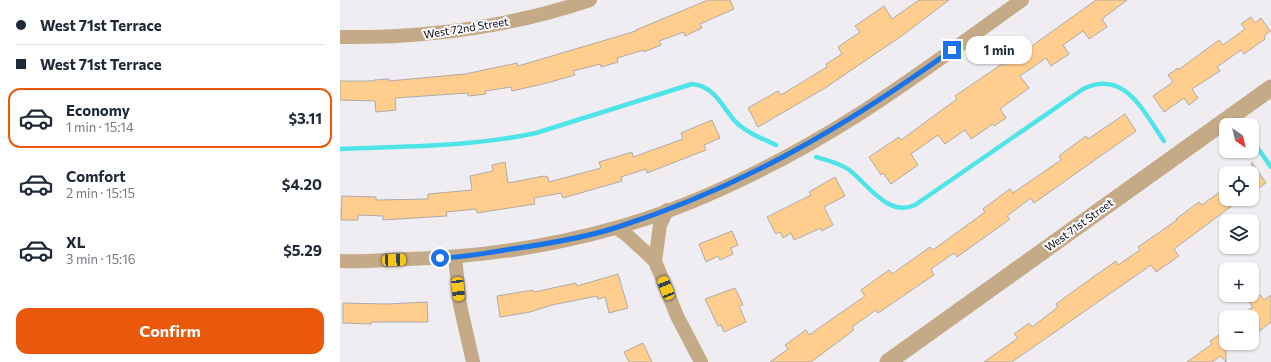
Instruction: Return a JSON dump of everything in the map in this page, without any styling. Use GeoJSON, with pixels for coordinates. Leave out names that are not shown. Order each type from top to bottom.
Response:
{"type":"FeatureCollection","features":[{"type":"Feature","properties":{"kind":"street","name":"West 72nd Street"},"geometry":{"type":"LineString","coordinates":[[340,38],[415,36],[500,24],[590,0]]}},
{"type":"Feature","properties":{"kind":"street"},"geometry":{"type":"LineString","coordinates":[[340,261],[455,258],[526,247],[580,237],[617,228],[667,210],[712,192],[760,170],[800,149],[856,116],[917,75],[1022,0]]}},
{"type":"Feature","properties":{"kind":"street","name":"West 71st Street"},"geometry":{"type":"LineString","coordinates":[[888,362],[1271,88]]}},
{"type":"Feature","properties":{"kind":"street"},"geometry":{"type":"LineString","coordinates":[[655,261],[660,225],[667,210]]}},
{"type":"Feature","properties":{"kind":"street"},"geometry":{"type":"LineString","coordinates":[[617,228],[655,261],[677,316],[701,362]]}},
{"type":"Feature","properties":{"kind":"street"},"geometry":{"type":"LineString","coordinates":[[455,258],[460,305],[473,362]]}},
{"type":"Feature","properties":{"kind":"building"},"geometry":{"type":"Polygon","coordinates":[[[708,0],[730,0],[734,9],[700,24],[702,28],[685,36],[684,32],[659,41],[661,45],[644,52],[644,50],[617,58],[618,62],[601,67],[600,64],[573,71],[575,75],[547,83],[512,91],[511,87],[485,91],[486,94],[468,96],[468,93],[395,98],[396,110],[376,112],[375,101],[340,100],[340,81],[374,81],[389,79],[389,81],[465,74],[517,63],[518,66],[636,31],[708,0]]]}},
{"type":"Feature","properties":{"kind":"building"},"geometry":{"type":"Polygon","coordinates":[[[919,0],[949,0],[903,35],[825,88],[758,127],[748,108],[778,91],[781,95],[827,67],[826,64],[842,54],[838,47],[860,32],[855,26],[884,6],[892,19],[919,0]]]}},
{"type":"Feature","properties":{"kind":"building"},"geometry":{"type":"Polygon","coordinates":[[[1096,0],[1127,0],[1102,19],[1107,27],[1089,39],[1083,31],[1063,45],[1069,54],[1051,66],[1046,58],[1020,76],[1029,88],[1000,109],[1006,118],[994,126],[993,124],[971,139],[965,130],[945,144],[938,135],[911,154],[918,165],[891,184],[883,173],[881,175],[869,157],[899,137],[901,140],[957,99],[955,96],[1002,64],[1004,66],[1096,0]]]}},
{"type":"Feature","properties":{"kind":"building"},"geometry":{"type":"Polygon","coordinates":[[[1251,17],[1255,23],[1261,18],[1270,31],[1264,36],[1265,39],[1244,54],[1241,50],[1217,67],[1220,71],[1192,89],[1198,98],[1189,105],[1184,98],[1164,112],[1153,96],[1173,82],[1168,75],[1178,68],[1178,70],[1219,40],[1223,45],[1245,29],[1241,24],[1251,17]]]}},
{"type":"Feature","properties":{"kind":"building"},"geometry":{"type":"Polygon","coordinates":[[[1125,114],[1136,131],[1034,203],[1031,198],[1007,216],[1010,219],[957,257],[954,253],[931,269],[934,275],[878,313],[876,310],[852,327],[854,330],[811,362],[770,362],[788,349],[785,345],[806,330],[809,335],[865,296],[861,290],[889,270],[892,274],[930,247],[933,250],[985,212],[983,209],[1010,189],[1013,193],[1061,160],[1059,156],[1086,136],[1088,139],[1125,114]]]}},
{"type":"Feature","properties":{"kind":"building"},"geometry":{"type":"Polygon","coordinates":[[[712,120],[720,138],[704,145],[706,150],[647,173],[646,169],[621,177],[622,181],[563,198],[561,193],[534,198],[535,204],[477,213],[476,209],[446,212],[447,216],[383,220],[383,216],[358,215],[358,220],[341,220],[342,196],[376,197],[376,200],[428,199],[428,194],[472,190],[470,176],[493,171],[492,165],[505,162],[508,183],[544,176],[548,177],[549,182],[601,168],[599,162],[632,152],[633,157],[683,139],[681,133],[712,120]]]}},
{"type":"Feature","properties":{"kind":"building"},"geometry":{"type":"Polygon","coordinates":[[[1259,172],[1266,183],[1259,188],[1259,172]]]}},
{"type":"Feature","properties":{"kind":"building"},"geometry":{"type":"Polygon","coordinates":[[[835,177],[845,196],[824,207],[833,225],[822,231],[821,228],[794,240],[791,233],[783,238],[780,232],[776,234],[767,217],[811,195],[809,192],[835,177]]]}},
{"type":"Feature","properties":{"kind":"building"},"geometry":{"type":"Polygon","coordinates":[[[1219,192],[1219,206],[1232,206],[1174,249],[1179,256],[1156,272],[1151,265],[1012,362],[984,362],[1018,338],[1014,334],[1029,323],[1032,327],[1058,307],[1056,304],[1096,275],[1116,261],[1118,265],[1140,250],[1138,247],[1177,220],[1176,219],[1199,202],[1202,205],[1219,192]]]}},
{"type":"Feature","properties":{"kind":"building"},"geometry":{"type":"Polygon","coordinates":[[[732,231],[738,245],[731,248],[733,254],[720,260],[718,256],[706,262],[699,244],[732,231]]]}},
{"type":"Feature","properties":{"kind":"building"},"geometry":{"type":"Polygon","coordinates":[[[618,274],[628,308],[609,313],[605,297],[598,299],[597,296],[552,305],[530,312],[500,317],[497,296],[533,290],[534,292],[576,283],[577,286],[618,274]]]}},
{"type":"Feature","properties":{"kind":"building"},"geometry":{"type":"Polygon","coordinates":[[[735,288],[743,305],[739,306],[746,322],[724,332],[721,325],[718,326],[705,299],[735,288]]]}},
{"type":"Feature","properties":{"kind":"building"},"geometry":{"type":"Polygon","coordinates":[[[1271,295],[1271,322],[1259,331],[1259,310],[1248,310],[1253,307],[1249,302],[1259,302],[1259,296],[1264,300],[1271,295]]]}},
{"type":"Feature","properties":{"kind":"building"},"geometry":{"type":"Polygon","coordinates":[[[427,302],[428,322],[371,322],[371,324],[343,323],[343,303],[388,304],[427,302]]]}},
{"type":"Feature","properties":{"kind":"building"},"geometry":{"type":"Polygon","coordinates":[[[1219,335],[1219,350],[1226,350],[1226,362],[1221,356],[1212,362],[1187,362],[1212,344],[1210,341],[1219,335]]]}},
{"type":"Feature","properties":{"kind":"building"},"geometry":{"type":"Polygon","coordinates":[[[643,343],[652,362],[629,362],[624,352],[643,343]]]}},
{"type":"Feature","properties":{"kind":"waterway"},"geometry":{"type":"LineString","coordinates":[[340,149],[438,145],[512,138],[536,133],[692,84],[707,89],[712,93],[735,121],[744,129],[776,145]]}},
{"type":"Feature","properties":{"kind":"waterway"},"geometry":{"type":"LineString","coordinates":[[816,157],[833,162],[848,169],[878,197],[896,207],[905,208],[915,205],[1083,89],[1098,84],[1111,84],[1122,89],[1132,97],[1141,107],[1164,141]]}},
{"type":"Feature","properties":{"kind":"waterway"},"geometry":{"type":"LineString","coordinates":[[1259,150],[1271,167]]}},
{"type":"Feature","properties":{"kind":"route"},"geometry":{"type":"LineString","coordinates":[[440,258],[455,258],[580,237],[617,228],[712,192],[760,170],[800,149],[856,116],[952,50]]}}]}
